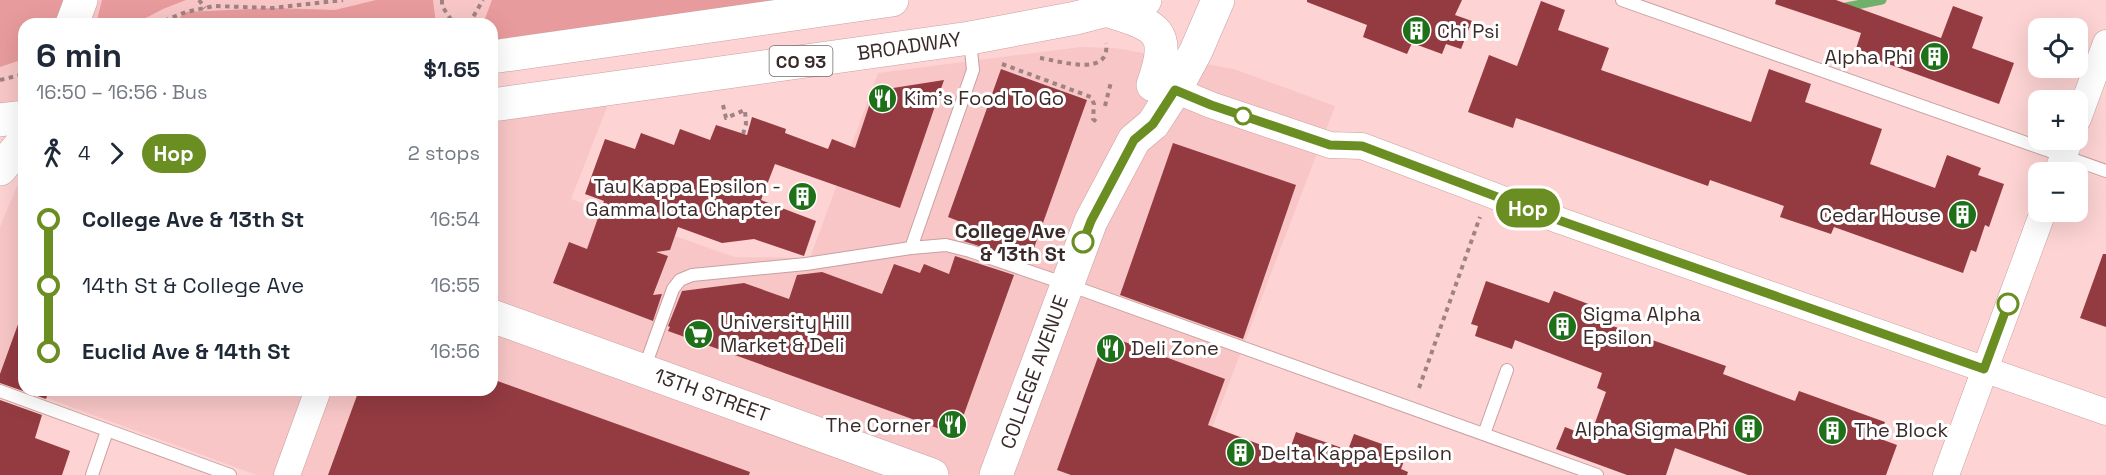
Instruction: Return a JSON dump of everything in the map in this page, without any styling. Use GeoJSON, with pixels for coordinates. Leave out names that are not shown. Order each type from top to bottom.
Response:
{"type":"FeatureCollection","features":[{"type":"Feature","properties":{"kind":"main road"},"geometry":{"type":"LineString","coordinates":[[74,18],[81,0]]}},
{"type":"Feature","properties":{"kind":"main road","name":"CO 93"},"geometry":{"type":"LineString","coordinates":[[498,56],[892,0]]}},
{"type":"Feature","properties":{"kind":"main road","name":"BROADWAY"},"geometry":{"type":"LineString","coordinates":[[498,104],[970,38],[1109,11],[1145,0]]}},
{"type":"Feature","properties":{"kind":"main road","name":"COLLEGE AVENUE"},"geometry":{"type":"LineString","coordinates":[[1164,88],[1195,0]]}},
{"type":"Feature","properties":{"kind":"main road","name":"COLLEGE AVENUE"},"geometry":{"type":"LineString","coordinates":[[996,475],[1091,221],[1134,140],[1136,115],[1164,88],[1196,51],[1218,0]]}},
{"type":"Feature","properties":{"kind":"main road"},"geometry":{"type":"LineString","coordinates":[[1109,11],[1145,23],[1156,33],[1162,50],[1164,88]]}},
{"type":"Feature","properties":{"kind":"main road"},"geometry":{"type":"LineString","coordinates":[[0,119],[18,102]]}},
{"type":"Feature","properties":{"kind":"main road"},"geometry":{"type":"LineString","coordinates":[[0,119],[18,118]]}},
{"type":"Feature","properties":{"kind":"main road"},"geometry":{"type":"LineString","coordinates":[[0,170],[18,148]]}},
{"type":"Feature","properties":{"kind":"main road"},"geometry":{"type":"LineString","coordinates":[[0,170],[18,169]]}},
{"type":"Feature","properties":{"kind":"main road","name":"13TH STREET"},"geometry":{"type":"LineString","coordinates":[[498,318],[932,475]]}},
{"type":"Feature","properties":{"kind":"street"},"geometry":{"type":"LineString","coordinates":[[2088,92],[2106,43]]}},
{"type":"Feature","properties":{"kind":"street"},"geometry":{"type":"LineString","coordinates":[[1164,88],[1330,145],[1362,146],[1561,221],[2106,412]]}},
{"type":"Feature","properties":{"kind":"street"},"geometry":{"type":"LineString","coordinates":[[1946,475],[2039,222]]}},
{"type":"Feature","properties":{"kind":"street"},"geometry":{"type":"LineString","coordinates":[[287,475],[316,396]]}},
{"type":"Feature","properties":{"kind":"lane"},"geometry":{"type":"LineString","coordinates":[[1622,0],[2106,171]]}},
{"type":"Feature","properties":{"kind":"lane"},"geometry":{"type":"LineString","coordinates":[[911,248],[973,70],[970,38]]}},
{"type":"Feature","properties":{"kind":"lane"},"geometry":{"type":"LineString","coordinates":[[643,370],[673,289],[680,280],[692,275],[806,264],[946,245],[970,250],[1597,475]]}},
{"type":"Feature","properties":{"kind":"lane"},"geometry":{"type":"LineString","coordinates":[[1484,434],[1507,370]]}},
{"type":"Feature","properties":{"kind":"lane"},"geometry":{"type":"LineString","coordinates":[[0,391],[230,475]]}},
{"type":"Feature","properties":{"kind":"lane"},"geometry":{"type":"LineString","coordinates":[[92,475],[107,431]]}},
{"type":"Feature","properties":{"kind":"path"},"geometry":{"type":"LineString","coordinates":[[199,0],[205,8]]}},
{"type":"Feature","properties":{"kind":"path"},"geometry":{"type":"LineString","coordinates":[[171,18],[214,6],[273,8],[343,0]]}},
{"type":"Feature","properties":{"kind":"path"},"geometry":{"type":"LineString","coordinates":[[442,0],[442,6],[450,18]]}},
{"type":"Feature","properties":{"kind":"path"},"geometry":{"type":"LineString","coordinates":[[472,18],[483,0]]}},
{"type":"Feature","properties":{"kind":"path"},"geometry":{"type":"LineString","coordinates":[[1034,57],[1087,65],[1104,59],[1107,51]]}},
{"type":"Feature","properties":{"kind":"path"},"geometry":{"type":"LineString","coordinates":[[1002,59],[1002,64],[1005,66],[1091,97],[1094,104],[1093,119],[1098,123]]}},
{"type":"Feature","properties":{"kind":"path"},"geometry":{"type":"LineString","coordinates":[[0,80],[18,76]]}},
{"type":"Feature","properties":{"kind":"path"},"geometry":{"type":"LineString","coordinates":[[1105,106],[1111,82]]}},
{"type":"Feature","properties":{"kind":"path"},"geometry":{"type":"LineString","coordinates":[[722,101],[726,118],[744,110],[746,123],[742,134]]}},
{"type":"Feature","properties":{"kind":"path"},"geometry":{"type":"LineString","coordinates":[[1419,390],[1488,194]]}},
{"type":"Feature","properties":{"kind":"shaded area"},"geometry":{"type":"Polygon","coordinates":[[[0,0],[781,0],[498,39],[498,18],[18,18],[18,104],[0,106],[0,0]]]}},
{"type":"Feature","properties":{"kind":"shaded area"},"geometry":{"type":"Polygon","coordinates":[[[0,0],[64,0],[58,18],[18,18],[18,61],[0,67],[0,0]]]}},
{"type":"Feature","properties":{"kind":"shaded area"},"geometry":{"type":"Polygon","coordinates":[[[102,0],[186,0],[146,18],[98,18],[102,0]]]}},
{"type":"Feature","properties":{"kind":"shaded area"},"geometry":{"type":"Polygon","coordinates":[[[376,0],[433,0],[435,18],[179,18],[186,12],[273,8],[335,10],[376,0]]]}},
{"type":"Feature","properties":{"kind":"shaded area"},"geometry":{"type":"Polygon","coordinates":[[[492,0],[781,0],[498,39],[498,18],[485,18],[492,0]]]}},
{"type":"Feature","properties":{"kind":"shaded area"},"geometry":{"type":"Polygon","coordinates":[[[1081,47],[1115,48],[1234,69],[1335,106],[1194,475],[257,475],[41,396],[498,396],[498,117],[609,102],[571,199],[734,257],[810,258],[878,73],[1081,47]]]}},
{"type":"Feature","properties":{"kind":"shaded area"},"geometry":{"type":"Polygon","coordinates":[[[17,186],[18,388],[0,381],[0,227],[17,186]]]}},
{"type":"Feature","properties":{"kind":"building","name":"Chi Psi"},"geometry":{"type":"Polygon","coordinates":[[[1307,0],[1462,0],[1455,15],[1472,21],[1461,49],[1446,44],[1442,54],[1412,43],[1407,54],[1363,37],[1367,25],[1307,2],[1307,0]]]}},
{"type":"Feature","properties":{"kind":"building","name":"Alpha Phi"},"geometry":{"type":"Polygon","coordinates":[[[1776,0],[1836,0],[1941,38],[1953,6],[1983,17],[1972,48],[2014,63],[1999,104],[1855,52],[1861,33],[1775,4],[1776,0]]]}},
{"type":"Feature","properties":{"kind":"building"},"geometry":{"type":"Polygon","coordinates":[[[1541,1],[1565,10],[1558,30],[1609,48],[1601,70],[1751,122],[1769,69],[1811,84],[1805,102],[1882,129],[1870,164],[1935,188],[1947,155],[1981,168],[1978,175],[2004,184],[1989,227],[1985,225],[1976,252],[1971,250],[1963,273],[1834,227],[1831,234],[1780,217],[1784,206],[1710,180],[1708,186],[1516,118],[1513,128],[1468,112],[1489,55],[1517,66],[1541,1]]]}},
{"type":"Feature","properties":{"kind":"building"},"geometry":{"type":"Polygon","coordinates":[[[1001,69],[1087,100],[1034,248],[1025,245],[1020,259],[960,240],[966,224],[948,217],[1001,69]]]}},
{"type":"Feature","properties":{"kind":"building"},"geometry":{"type":"Polygon","coordinates":[[[944,80],[900,208],[775,164],[761,200],[816,221],[804,256],[754,239],[722,243],[678,227],[670,250],[656,252],[668,256],[653,295],[662,294],[653,321],[553,283],[569,242],[587,249],[604,201],[585,194],[605,139],[635,149],[641,133],[674,145],[680,129],[710,140],[716,125],[747,135],[752,117],[786,129],[785,133],[828,149],[832,139],[855,148],[874,91],[944,80]]]}},
{"type":"Feature","properties":{"kind":"building"},"geometry":{"type":"Polygon","coordinates":[[[1173,143],[1296,185],[1243,339],[1120,295],[1173,143]]]}},
{"type":"Feature","properties":{"kind":"building"},"geometry":{"type":"Polygon","coordinates":[[[2103,254],[2106,254],[2106,327],[2080,318],[2103,254]]]}},
{"type":"Feature","properties":{"kind":"building"},"geometry":{"type":"Polygon","coordinates":[[[955,256],[1014,275],[959,428],[951,433],[668,331],[682,291],[744,283],[789,299],[797,275],[822,272],[882,294],[894,264],[920,273],[924,264],[949,274],[955,256]]]}},
{"type":"Feature","properties":{"kind":"building"},"geometry":{"type":"Polygon","coordinates":[[[1486,281],[1549,303],[1554,291],[1591,305],[1587,317],[1726,366],[1723,374],[1795,401],[1799,391],[1885,422],[1878,438],[1897,445],[1886,475],[1748,475],[1675,448],[1666,475],[1627,475],[1556,449],[1565,427],[1590,437],[1606,392],[1597,388],[1602,373],[1515,340],[1512,349],[1475,336],[1478,326],[1471,324],[1486,281]]]}},
{"type":"Feature","properties":{"kind":"building"},"geometry":{"type":"Polygon","coordinates":[[[18,324],[18,389],[0,383],[0,374],[18,324]]]}},
{"type":"Feature","properties":{"kind":"building"},"geometry":{"type":"Polygon","coordinates":[[[1106,335],[1225,379],[1208,425],[1288,455],[1296,432],[1348,450],[1354,434],[1407,453],[1401,469],[1408,472],[1407,475],[1071,475],[1057,470],[1106,335]]]}},
{"type":"Feature","properties":{"kind":"building"},"geometry":{"type":"Polygon","coordinates":[[[498,381],[750,472],[749,475],[328,475],[357,396],[498,396],[498,381]]]}},
{"type":"Feature","properties":{"kind":"building"},"geometry":{"type":"Polygon","coordinates":[[[0,400],[42,415],[35,438],[70,451],[62,475],[0,475],[0,400]]]}},
{"type":"Feature","properties":{"kind":"waterway"},"geometry":{"type":"LineString","coordinates":[[1846,7],[1882,0]]}},
{"type":"Feature","properties":{"kind":"bus line","name":"Hop"},"geometry":{"type":"LineString","coordinates":[[1083,242],[1091,221],[1134,140],[1153,124],[1175,90],[1211,105],[1330,145],[1362,146],[1561,221],[1984,369],[2008,304]]}},
{"type":"Feature","properties":{"kind":"place","name":"Chi Psi"},"geometry":{"type":"Point","coordinates":[1416,31]}},
{"type":"Feature","properties":{"kind":"place","name":"Alpha Phi"},"geometry":{"type":"Point","coordinates":[1934,57]}},
{"type":"Feature","properties":{"kind":"place","name":"Kim's Food To Go"},"geometry":{"type":"Point","coordinates":[883,98]}},
{"type":"Feature","properties":{"kind":"place","name":"Tau Kappa Epsilon - Gamma Iota Chapter"},"geometry":{"type":"Point","coordinates":[802,197]}},
{"type":"Feature","properties":{"kind":"place","name":"Cedar House"},"geometry":{"type":"Point","coordinates":[1962,215]}},
{"type":"Feature","properties":{"kind":"place","name":"College Ave & 13th St"},"geometry":{"type":"Point","coordinates":[1083,242]}},
{"type":"Feature","properties":{"kind":"place","name":"Sigma Alpha Epsilon"},"geometry":{"type":"Point","coordinates":[1562,326]}},
{"type":"Feature","properties":{"kind":"place","name":"University Hill Market & Deli"},"geometry":{"type":"Point","coordinates":[699,334]}},
{"type":"Feature","properties":{"kind":"place","name":"Deli Zone"},"geometry":{"type":"Point","coordinates":[1110,348]}},
{"type":"Feature","properties":{"kind":"place","name":"The Corner"},"geometry":{"type":"Point","coordinates":[952,425]}},
{"type":"Feature","properties":{"kind":"place","name":"Alpha Sigma Phi"},"geometry":{"type":"Point","coordinates":[1748,429]}},
{"type":"Feature","properties":{"kind":"place","name":"The Block"},"geometry":{"type":"Point","coordinates":[1833,430]}},
{"type":"Feature","properties":{"kind":"place","name":"Delta Kappa Epsilon"},"geometry":{"type":"Point","coordinates":[1240,453]}}]}
